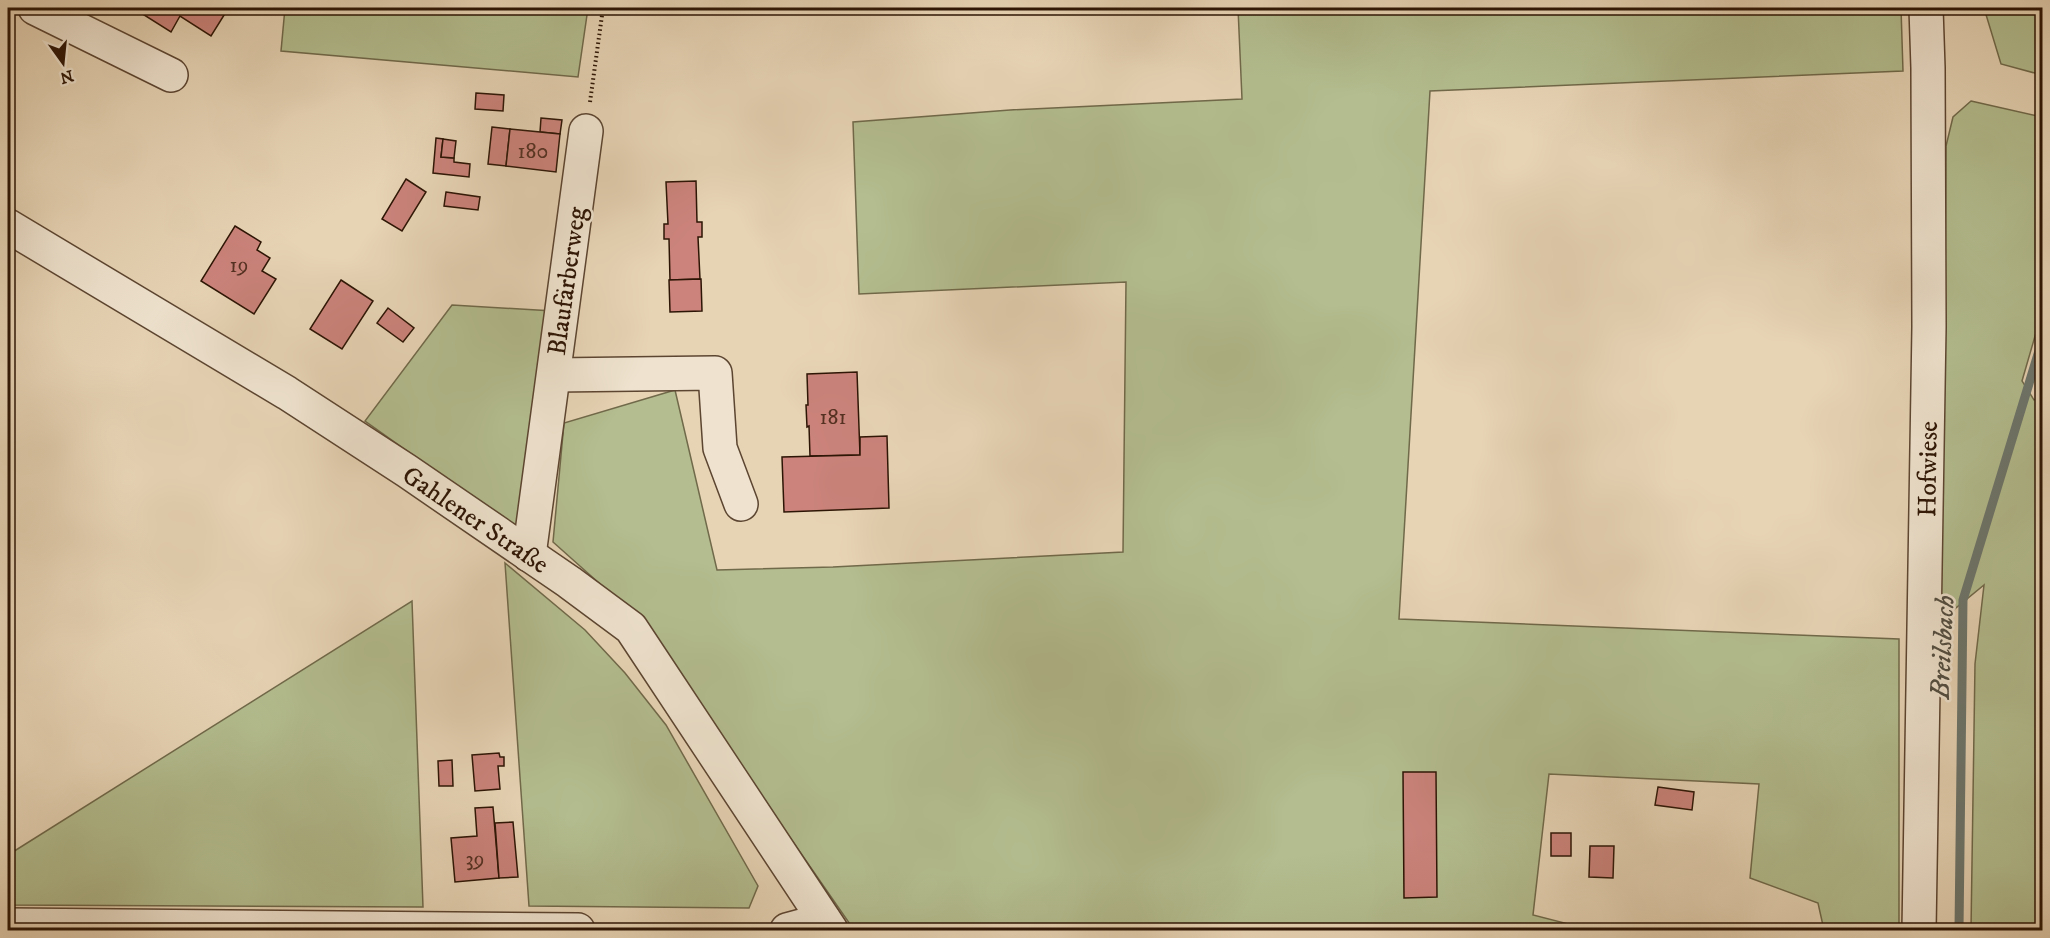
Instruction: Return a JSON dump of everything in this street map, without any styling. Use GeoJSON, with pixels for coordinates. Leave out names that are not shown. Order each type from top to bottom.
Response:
{"type":"FeatureCollection","features":[{"type":"Feature","properties":{"kind":"street"},"geometry":{"type":"LineString","coordinates":[[35,8],[171,75]]}},
{"type":"Feature","properties":{"kind":"street","name":"Hofwiese"},"geometry":{"type":"LineString","coordinates":[[1919,930],[1929,327],[1926,8]]}},
{"type":"Feature","properties":{"kind":"street","name":"Blaufärberweg"},"geometry":{"type":"LineString","coordinates":[[529,555],[586,130]]}},
{"type":"Feature","properties":{"kind":"street","name":"Gahlener Straße"},"geometry":{"type":"LineString","coordinates":[[8,226],[287,393],[407,471],[631,628],[828,925]]}},
{"type":"Feature","properties":{"kind":"street"},"geometry":{"type":"LineString","coordinates":[[554,375],[715,373],[720,448],[741,504]]}},
{"type":"Feature","properties":{"kind":"street"},"geometry":{"type":"LineString","coordinates":[[8,925],[578,930]]}},
{"type":"Feature","properties":{"kind":"street"},"geometry":{"type":"LineString","coordinates":[[787,930],[828,925]]}},
{"type":"Feature","properties":{"kind":"path"},"geometry":{"type":"LineString","coordinates":[[586,130],[603,8]]}},
{"type":"Feature","properties":{"kind":"green space"},"geometry":{"type":"Polygon","coordinates":[[[285,8],[588,8],[578,77],[281,51],[285,8]]]}},
{"type":"Feature","properties":{"kind":"green space"},"geometry":{"type":"Polygon","coordinates":[[[1238,8],[1901,8],[1903,71],[1430,91],[1399,619],[1899,639],[1899,930],[1824,930],[1818,903],[1750,878],[1759,784],[1549,774],[1533,915],[1588,930],[854,930],[637,617],[553,542],[564,423],[675,390],[717,570],[833,567],[1123,552],[1126,282],[859,294],[853,122],[1010,110],[1242,99],[1238,8]]]}},
{"type":"Feature","properties":{"kind":"green space"},"geometry":{"type":"Polygon","coordinates":[[[1984,8],[2042,8],[2042,75],[2001,64],[1984,8]]]}},
{"type":"Feature","properties":{"kind":"green space"},"geometry":{"type":"Polygon","coordinates":[[[1971,101],[2042,117],[2042,312],[2022,381],[2034,400],[2042,398],[2042,930],[1971,930],[1975,664],[1984,585],[1935,625],[1944,420],[1946,146],[1953,117],[1971,101]]]}},
{"type":"Feature","properties":{"kind":"green space"},"geometry":{"type":"Polygon","coordinates":[[[452,305],[553,311],[517,529],[365,421],[452,305]]]}},
{"type":"Feature","properties":{"kind":"green space"},"geometry":{"type":"Polygon","coordinates":[[[505,563],[585,630],[625,673],[666,725],[758,886],[749,908],[529,906],[505,563]]]}},
{"type":"Feature","properties":{"kind":"green space"},"geometry":{"type":"Polygon","coordinates":[[[412,601],[423,907],[8,905],[8,855],[412,601]]]}},
{"type":"Feature","properties":{"kind":"building"},"geometry":{"type":"Polygon","coordinates":[[[133,8],[218,8],[226,12],[211,36],[180,16],[171,32],[133,8]]]}},
{"type":"Feature","properties":{"kind":"building"},"geometry":{"type":"Polygon","coordinates":[[[476,93],[504,95],[503,111],[475,109],[476,93]]]}},
{"type":"Feature","properties":{"kind":"building"},"geometry":{"type":"Polygon","coordinates":[[[541,118],[562,120],[560,134],[540,132],[541,118]]]}},
{"type":"Feature","properties":{"kind":"building"},"geometry":{"type":"Polygon","coordinates":[[[492,127],[510,129],[506,166],[488,164],[492,127]]]}},
{"type":"Feature","properties":{"kind":"building"},"geometry":{"type":"Polygon","coordinates":[[[510,129],[560,134],[556,172],[506,166],[510,129]]]}},
{"type":"Feature","properties":{"kind":"building"},"geometry":{"type":"Polygon","coordinates":[[[436,138],[443,139],[441,157],[454,158],[454,162],[470,164],[469,177],[433,173],[436,138]]]}},
{"type":"Feature","properties":{"kind":"building"},"geometry":{"type":"Polygon","coordinates":[[[443,139],[456,141],[454,158],[441,157],[443,139]]]}},
{"type":"Feature","properties":{"kind":"building"},"geometry":{"type":"Polygon","coordinates":[[[406,179],[426,192],[402,231],[382,219],[406,179]]]}},
{"type":"Feature","properties":{"kind":"building"},"geometry":{"type":"Polygon","coordinates":[[[696,181],[697,222],[702,222],[702,237],[698,237],[700,279],[670,280],[669,239],[664,239],[664,224],[668,224],[666,182],[696,181]]]}},
{"type":"Feature","properties":{"kind":"building"},"geometry":{"type":"Polygon","coordinates":[[[446,192],[480,197],[478,210],[444,206],[446,192]]]}},
{"type":"Feature","properties":{"kind":"building"},"geometry":{"type":"Polygon","coordinates":[[[235,226],[261,242],[257,250],[270,258],[262,271],[276,279],[254,314],[201,281],[235,226]]]}},
{"type":"Feature","properties":{"kind":"building"},"geometry":{"type":"Polygon","coordinates":[[[701,279],[702,311],[670,312],[669,280],[701,279]]]}},
{"type":"Feature","properties":{"kind":"building"},"geometry":{"type":"Polygon","coordinates":[[[341,280],[373,301],[342,349],[310,329],[341,280]]]}},
{"type":"Feature","properties":{"kind":"building"},"geometry":{"type":"Polygon","coordinates":[[[388,308],[414,328],[403,342],[377,323],[388,308]]]}},
{"type":"Feature","properties":{"kind":"building"},"geometry":{"type":"Polygon","coordinates":[[[857,372],[860,455],[810,456],[806,405],[808,405],[807,374],[857,372]]]}},
{"type":"Feature","properties":{"kind":"building"},"geometry":{"type":"Polygon","coordinates":[[[887,436],[889,508],[784,512],[782,457],[860,455],[860,437],[887,436]]]}},
{"type":"Feature","properties":{"kind":"building"},"geometry":{"type":"Polygon","coordinates":[[[499,753],[500,757],[504,757],[504,766],[498,766],[500,789],[475,791],[472,755],[499,753]]]}},
{"type":"Feature","properties":{"kind":"building"},"geometry":{"type":"Polygon","coordinates":[[[452,760],[453,786],[439,786],[438,761],[452,760]]]}},
{"type":"Feature","properties":{"kind":"building"},"geometry":{"type":"Polygon","coordinates":[[[1403,772],[1436,772],[1437,897],[1404,898],[1403,772]]]}},
{"type":"Feature","properties":{"kind":"building"},"geometry":{"type":"Polygon","coordinates":[[[1658,787],[1694,792],[1692,810],[1655,805],[1658,787]]]}},
{"type":"Feature","properties":{"kind":"building"},"geometry":{"type":"Polygon","coordinates":[[[493,807],[499,878],[455,882],[451,838],[477,836],[475,808],[493,807]]]}},
{"type":"Feature","properties":{"kind":"building"},"geometry":{"type":"Polygon","coordinates":[[[513,822],[518,877],[499,878],[495,823],[513,822]]]}},
{"type":"Feature","properties":{"kind":"building"},"geometry":{"type":"Polygon","coordinates":[[[1551,833],[1571,833],[1571,856],[1551,856],[1551,833]]]}},
{"type":"Feature","properties":{"kind":"building"},"geometry":{"type":"Polygon","coordinates":[[[1590,846],[1614,846],[1613,878],[1589,877],[1590,846]]]}},
{"type":"Feature","properties":{"kind":"waterway","name":"Breilsbach"},"geometry":{"type":"LineString","coordinates":[[1959,930],[1963,600],[2042,341]]}}]}
